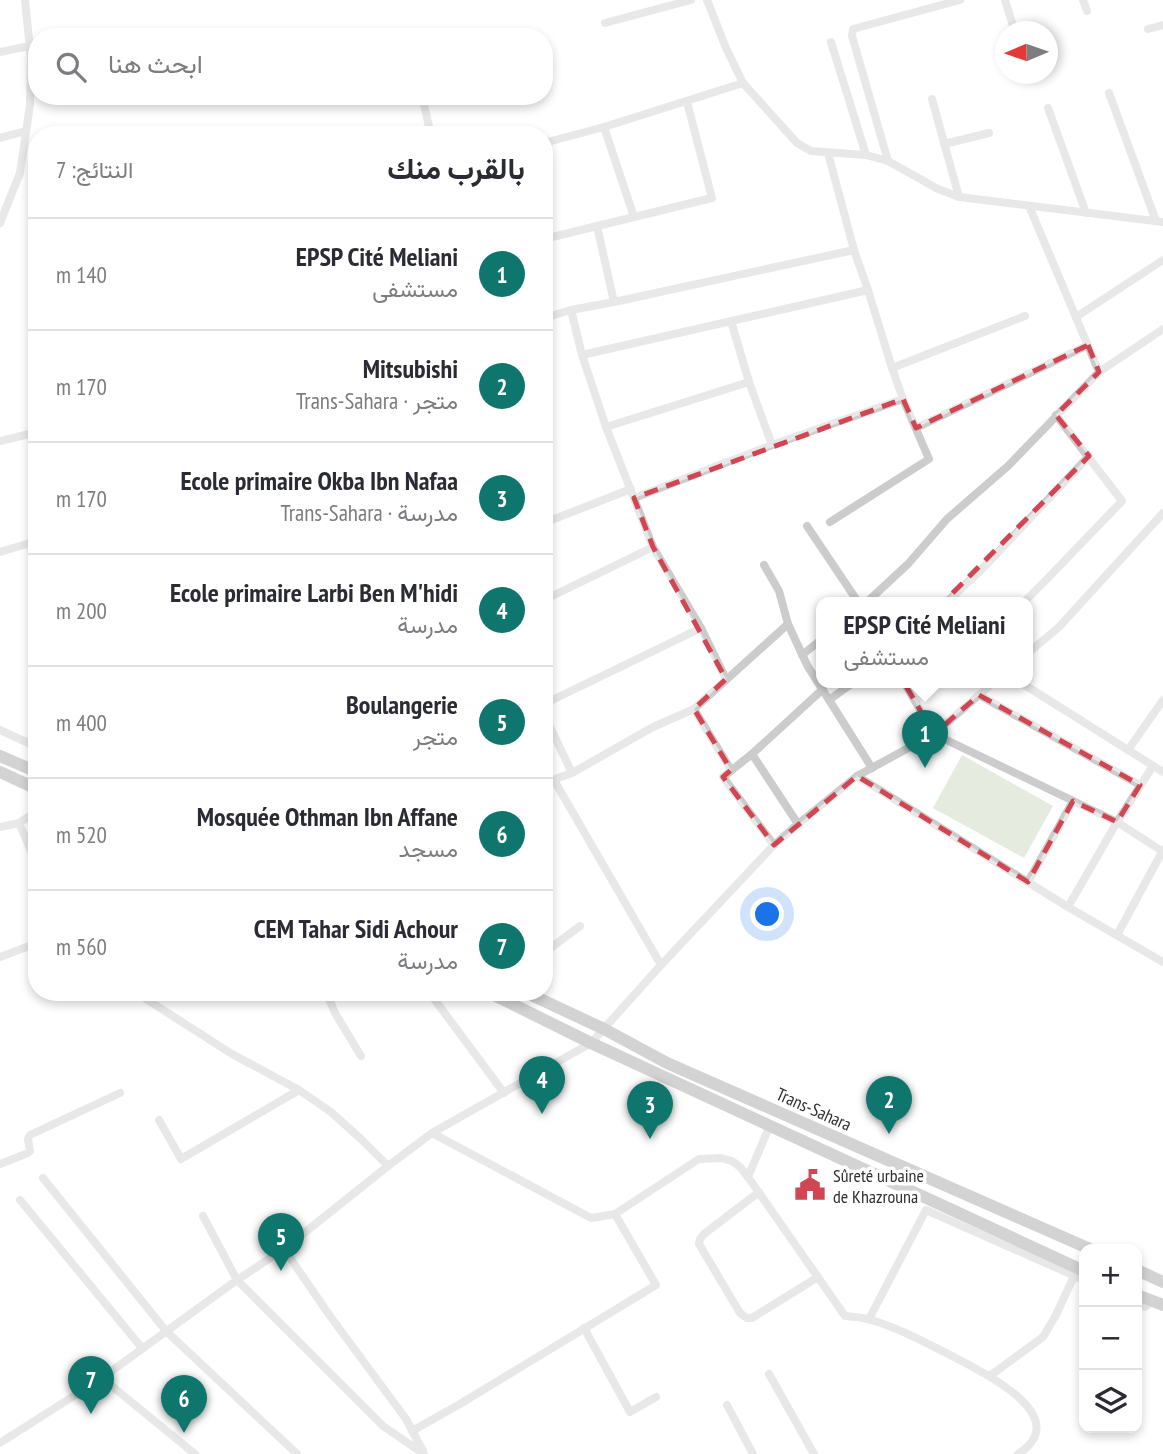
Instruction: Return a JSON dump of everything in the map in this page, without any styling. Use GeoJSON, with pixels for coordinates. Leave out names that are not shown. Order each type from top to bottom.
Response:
{"type":"FeatureCollection","features":[{"type":"Feature","properties":{"kind":"highway"},"geometry":{"type":"LineString","coordinates":[[0,756],[28,768]]}},
{"type":"Feature","properties":{"kind":"highway"},"geometry":{"type":"LineString","coordinates":[[0,772],[28,785]]}},
{"type":"Feature","properties":{"kind":"highway"},"geometry":{"type":"LineString","coordinates":[[506,1001],[1079,1273]]}},
{"type":"Feature","properties":{"kind":"highway","name":"Trans-Sahara"},"geometry":{"type":"LineString","coordinates":[[545,1001],[667,1063],[1079,1244]]}},
{"type":"Feature","properties":{"kind":"highway"},"geometry":{"type":"LineString","coordinates":[[1142,1272],[1163,1282]]}},
{"type":"Feature","properties":{"kind":"highway"},"geometry":{"type":"LineString","coordinates":[[1142,1297],[1160,1304]]}},
{"type":"Feature","properties":{"kind":"street"},"geometry":{"type":"LineString","coordinates":[[25,0],[28,34]]}},
{"type":"Feature","properties":{"kind":"street"},"geometry":{"type":"LineString","coordinates":[[606,23],[691,0]]}},
{"type":"Feature","properties":{"kind":"street"},"geometry":{"type":"LineString","coordinates":[[707,0],[743,83],[797,143],[811,151],[866,155],[888,161],[938,190],[959,197],[1159,222],[1109,93]]}},
{"type":"Feature","properties":{"kind":"street"},"geometry":{"type":"LineString","coordinates":[[888,161],[852,36],[853,29],[960,0]]}},
{"type":"Feature","properties":{"kind":"street"},"geometry":{"type":"LineString","coordinates":[[1005,0],[1012,21]]}},
{"type":"Feature","properties":{"kind":"street"},"geometry":{"type":"LineString","coordinates":[[1083,0],[1087,11]]}},
{"type":"Feature","properties":{"kind":"street"},"geometry":{"type":"LineString","coordinates":[[1148,29],[1163,25]]}},
{"type":"Feature","properties":{"kind":"street"},"geometry":{"type":"LineString","coordinates":[[831,42],[866,155]]}},
{"type":"Feature","properties":{"kind":"street"},"geometry":{"type":"LineString","coordinates":[[0,52],[28,46]]}},
{"type":"Feature","properties":{"kind":"street"},"geometry":{"type":"LineString","coordinates":[[553,141],[743,83]]}},
{"type":"Feature","properties":{"kind":"street"},"geometry":{"type":"LineString","coordinates":[[932,99],[959,197]]}},
{"type":"Feature","properties":{"kind":"street"},"geometry":{"type":"LineString","coordinates":[[553,237],[712,198],[687,102]]}},
{"type":"Feature","properties":{"kind":"street"},"geometry":{"type":"LineString","coordinates":[[0,223],[20,173],[30,105]]}},
{"type":"Feature","properties":{"kind":"street"},"geometry":{"type":"LineString","coordinates":[[424,105],[429,126]]}},
{"type":"Feature","properties":{"kind":"street"},"geometry":{"type":"LineString","coordinates":[[1048,108],[1086,213]]}},
{"type":"Feature","properties":{"kind":"street"},"geometry":{"type":"LineString","coordinates":[[604,127],[634,217]]}},
{"type":"Feature","properties":{"kind":"street"},"geometry":{"type":"LineString","coordinates":[[0,138],[26,131]]}},
{"type":"Feature","properties":{"kind":"street"},"geometry":{"type":"LineString","coordinates":[[944,144],[989,133]]}},
{"type":"Feature","properties":{"kind":"street"},"geometry":{"type":"LineString","coordinates":[[828,153],[853,250],[902,399],[929,459],[830,522]]}},
{"type":"Feature","properties":{"kind":"street"},"geometry":{"type":"LineString","coordinates":[[1030,206],[1099,372]]}},
{"type":"Feature","properties":{"kind":"street"},"geometry":{"type":"LineString","coordinates":[[597,226],[614,302]]}},
{"type":"Feature","properties":{"kind":"street"},"geometry":{"type":"LineString","coordinates":[[553,315],[853,250]]}},
{"type":"Feature","properties":{"kind":"street"},"geometry":{"type":"LineString","coordinates":[[1076,317],[1163,260]]}},
{"type":"Feature","properties":{"kind":"street"},"geometry":{"type":"LineString","coordinates":[[582,355],[868,290]]}},
{"type":"Feature","properties":{"kind":"street"},"geometry":{"type":"LineString","coordinates":[[571,310],[582,355],[606,427],[653,547],[701,628],[726,679]]}},
{"type":"Feature","properties":{"kind":"street"},"geometry":{"type":"LineString","coordinates":[[892,368],[1025,316]]}},
{"type":"Feature","properties":{"kind":"street"},"geometry":{"type":"LineString","coordinates":[[731,321],[772,445]]}},
{"type":"Feature","properties":{"kind":"street"},"geometry":{"type":"LineString","coordinates":[[872,597],[908,564],[947,519],[1008,466],[1099,372],[1163,329]]}},
{"type":"Feature","properties":{"kind":"street"},"geometry":{"type":"LineString","coordinates":[[916,428],[1088,345]]}},
{"type":"Feature","properties":{"kind":"street"},"geometry":{"type":"LineString","coordinates":[[606,427],[749,382]]}},
{"type":"Feature","properties":{"kind":"street"},"geometry":{"type":"LineString","coordinates":[[553,520],[902,399]]}},
{"type":"Feature","properties":{"kind":"street"},"geometry":{"type":"LineString","coordinates":[[1029,597],[1122,501],[1056,415]]}},
{"type":"Feature","properties":{"kind":"street"},"geometry":{"type":"LineString","coordinates":[[0,441],[28,434]]}},
{"type":"Feature","properties":{"kind":"street"},"geometry":{"type":"LineString","coordinates":[[952,597],[1089,456]]}},
{"type":"Feature","properties":{"kind":"street"},"geometry":{"type":"LineString","coordinates":[[1033,649],[1059,627],[1163,513]]}},
{"type":"Feature","properties":{"kind":"street"},"geometry":{"type":"LineString","coordinates":[[807,526],[855,597]]}},
{"type":"Feature","properties":{"kind":"street"},"geometry":{"type":"LineString","coordinates":[[0,552],[28,544]]}},
{"type":"Feature","properties":{"kind":"street"},"geometry":{"type":"LineString","coordinates":[[553,596],[653,547]]}},
{"type":"Feature","properties":{"kind":"street"},"geometry":{"type":"LineString","coordinates":[[764,565],[779,591],[788,624],[802,655],[816,678]]}},
{"type":"Feature","properties":{"kind":"street"},"geometry":{"type":"LineString","coordinates":[[661,965],[554,780],[572,773],[653,727],[694,709],[788,624]]}},
{"type":"Feature","properties":{"kind":"street"},"geometry":{"type":"LineString","coordinates":[[553,700],[701,628]]}},
{"type":"Feature","properties":{"kind":"street"},"geometry":{"type":"LineString","coordinates":[[802,655],[816,644]]}},
{"type":"Feature","properties":{"kind":"street"},"geometry":{"type":"LineString","coordinates":[[829,700],[846,688]]}},
{"type":"Feature","properties":{"kind":"street"},"geometry":{"type":"LineString","coordinates":[[908,688],[934,733],[1117,822],[1163,850],[1117,935]]}},
{"type":"Feature","properties":{"kind":"street"},"geometry":{"type":"LineString","coordinates":[[0,1443],[102,1378],[284,1249],[432,1133],[592,1043],[774,845],[857,776],[934,733],[988,688]]}},
{"type":"Feature","properties":{"kind":"street"},"geometry":{"type":"LineString","coordinates":[[1030,688],[1163,772]]}},
{"type":"Feature","properties":{"kind":"street"},"geometry":{"type":"LineString","coordinates":[[774,845],[723,777],[823,689],[872,768]]}},
{"type":"Feature","properties":{"kind":"street"},"geometry":{"type":"LineString","coordinates":[[979,695],[1140,785]]}},
{"type":"Feature","properties":{"kind":"street"},"geometry":{"type":"LineString","coordinates":[[1128,750],[1163,700]]}},
{"type":"Feature","properties":{"kind":"street"},"geometry":{"type":"LineString","coordinates":[[694,709],[731,771]]}},
{"type":"Feature","properties":{"kind":"street"},"geometry":{"type":"LineString","coordinates":[[0,730],[28,743]]}},
{"type":"Feature","properties":{"kind":"street"},"geometry":{"type":"LineString","coordinates":[[553,733],[572,773]]}},
{"type":"Feature","properties":{"kind":"street"},"geometry":{"type":"LineString","coordinates":[[752,754],[798,824]]}},
{"type":"Feature","properties":{"kind":"street"},"geometry":{"type":"LineString","coordinates":[[1068,907],[1153,766]]}},
{"type":"Feature","properties":{"kind":"street"},"geometry":{"type":"LineString","coordinates":[[857,776],[1028,883],[1163,962]]}},
{"type":"Feature","properties":{"kind":"street"},"geometry":{"type":"LineString","coordinates":[[1028,883],[1073,801]]}},
{"type":"Feature","properties":{"kind":"street"},"geometry":{"type":"LineString","coordinates":[[0,827],[28,816]]}},
{"type":"Feature","properties":{"kind":"street"},"geometry":{"type":"LineString","coordinates":[[19,822],[28,843]]}},
{"type":"Feature","properties":{"kind":"street"},"geometry":{"type":"LineString","coordinates":[[553,946],[580,926]]}},
{"type":"Feature","properties":{"kind":"street"},"geometry":{"type":"LineString","coordinates":[[0,957],[28,946]]}},
{"type":"Feature","properties":{"kind":"street"},"geometry":{"type":"LineString","coordinates":[[149,1001],[232,1054],[299,1090],[331,1112],[388,1166]]}},
{"type":"Feature","properties":{"kind":"street"},"geometry":{"type":"LineString","coordinates":[[330,1001],[361,1056]]}},
{"type":"Feature","properties":{"kind":"street"},"geometry":{"type":"LineString","coordinates":[[436,1001],[504,1093]]}},
{"type":"Feature","properties":{"kind":"street"},"geometry":{"type":"LineString","coordinates":[[159,1120],[181,1159],[299,1090]]}},
{"type":"Feature","properties":{"kind":"street"},"geometry":{"type":"LineString","coordinates":[[0,1164],[28,1153],[30,1135],[120,1093]]}},
{"type":"Feature","properties":{"kind":"street"},"geometry":{"type":"LineString","coordinates":[[748,1177],[770,1125]]}},
{"type":"Feature","properties":{"kind":"street"},"geometry":{"type":"LineString","coordinates":[[432,1133],[591,1218],[615,1214],[699,1159],[721,1158],[732,1161],[759,1192],[845,1316],[869,1319],[902,1331],[991,1375],[1022,1399],[1034,1417],[1036,1428],[1035,1438],[1028,1451],[1018,1454]]}},
{"type":"Feature","properties":{"kind":"street"},"geometry":{"type":"LineString","coordinates":[[43,1178],[166,1331],[297,1454]]}},
{"type":"Feature","properties":{"kind":"street"},"geometry":{"type":"LineString","coordinates":[[759,1192],[704,1234],[699,1244],[740,1313],[752,1318],[818,1277]]}},
{"type":"Feature","properties":{"kind":"street"},"geometry":{"type":"LineString","coordinates":[[20,1200],[142,1348]]}},
{"type":"Feature","properties":{"kind":"street"},"geometry":{"type":"LineString","coordinates":[[869,1319],[926,1210],[1079,1273],[1043,1337],[991,1375]]}},
{"type":"Feature","properties":{"kind":"street"},"geometry":{"type":"LineString","coordinates":[[412,1431],[656,1285],[615,1214]]}},
{"type":"Feature","properties":{"kind":"street"},"geometry":{"type":"LineString","coordinates":[[203,1216],[237,1280],[383,1426],[424,1454]]}},
{"type":"Feature","properties":{"kind":"street"},"geometry":{"type":"LineString","coordinates":[[284,1249],[406,1419],[424,1454]]}},
{"type":"Feature","properties":{"kind":"street"},"geometry":{"type":"LineString","coordinates":[[1142,1306],[1160,1304]]}},
{"type":"Feature","properties":{"kind":"street"},"geometry":{"type":"LineString","coordinates":[[584,1328],[630,1412],[656,1397]]}},
{"type":"Feature","properties":{"kind":"street"},"geometry":{"type":"LineString","coordinates":[[769,1374],[814,1454]]}},
{"type":"Feature","properties":{"kind":"street"},"geometry":{"type":"LineString","coordinates":[[102,1378],[195,1454]]}},
{"type":"Feature","properties":{"kind":"street"},"geometry":{"type":"LineString","coordinates":[[727,1405],[753,1454]]}},
{"type":"Feature","properties":{"kind":"highlighted area"},"geometry":{"type":"Polygon","coordinates":[[[1088,345],[1099,372],[1056,415],[1089,456],[889,657],[934,734],[979,695],[1140,785],[1117,822],[1073,801],[1028,882],[857,776],[774,845],[723,777],[731,770],[694,709],[726,679],[653,547],[634,498],[903,399],[916,428],[1088,345]]]}},
{"type":"Feature","properties":{"kind":"shaded area"},"geometry":{"type":"Polygon","coordinates":[[[962,755],[1053,806],[1024,858],[933,808],[962,755]]]}},
{"type":"Feature","properties":{"kind":"place","name":"EPSP Cité Meliani"},"geometry":{"type":"Point","coordinates":[925,768]}},
{"type":"Feature","properties":{"kind":"place","name":"Ecole primaire Larbi Ben M'hidi"},"geometry":{"type":"Point","coordinates":[542,1114]}},
{"type":"Feature","properties":{"kind":"place","name":"Mitsubishi"},"geometry":{"type":"Point","coordinates":[889,1134]}},
{"type":"Feature","properties":{"kind":"place","name":"Ecole primaire Okba Ibn Nafaa"},"geometry":{"type":"Point","coordinates":[650,1139]}},
{"type":"Feature","properties":{"kind":"place","name":"Sûreté urbaine de Khazrouna"},"geometry":{"type":"Point","coordinates":[810,1185]}},
{"type":"Feature","properties":{"kind":"place","name":"Boulangerie"},"geometry":{"type":"Point","coordinates":[281,1271]}},
{"type":"Feature","properties":{"kind":"place","name":"CEM Tahar Sidi Achour"},"geometry":{"type":"Point","coordinates":[91,1414]}},
{"type":"Feature","properties":{"kind":"place","name":"Mosquée Othman Ibn Affane"},"geometry":{"type":"Point","coordinates":[184,1433]}}]}
